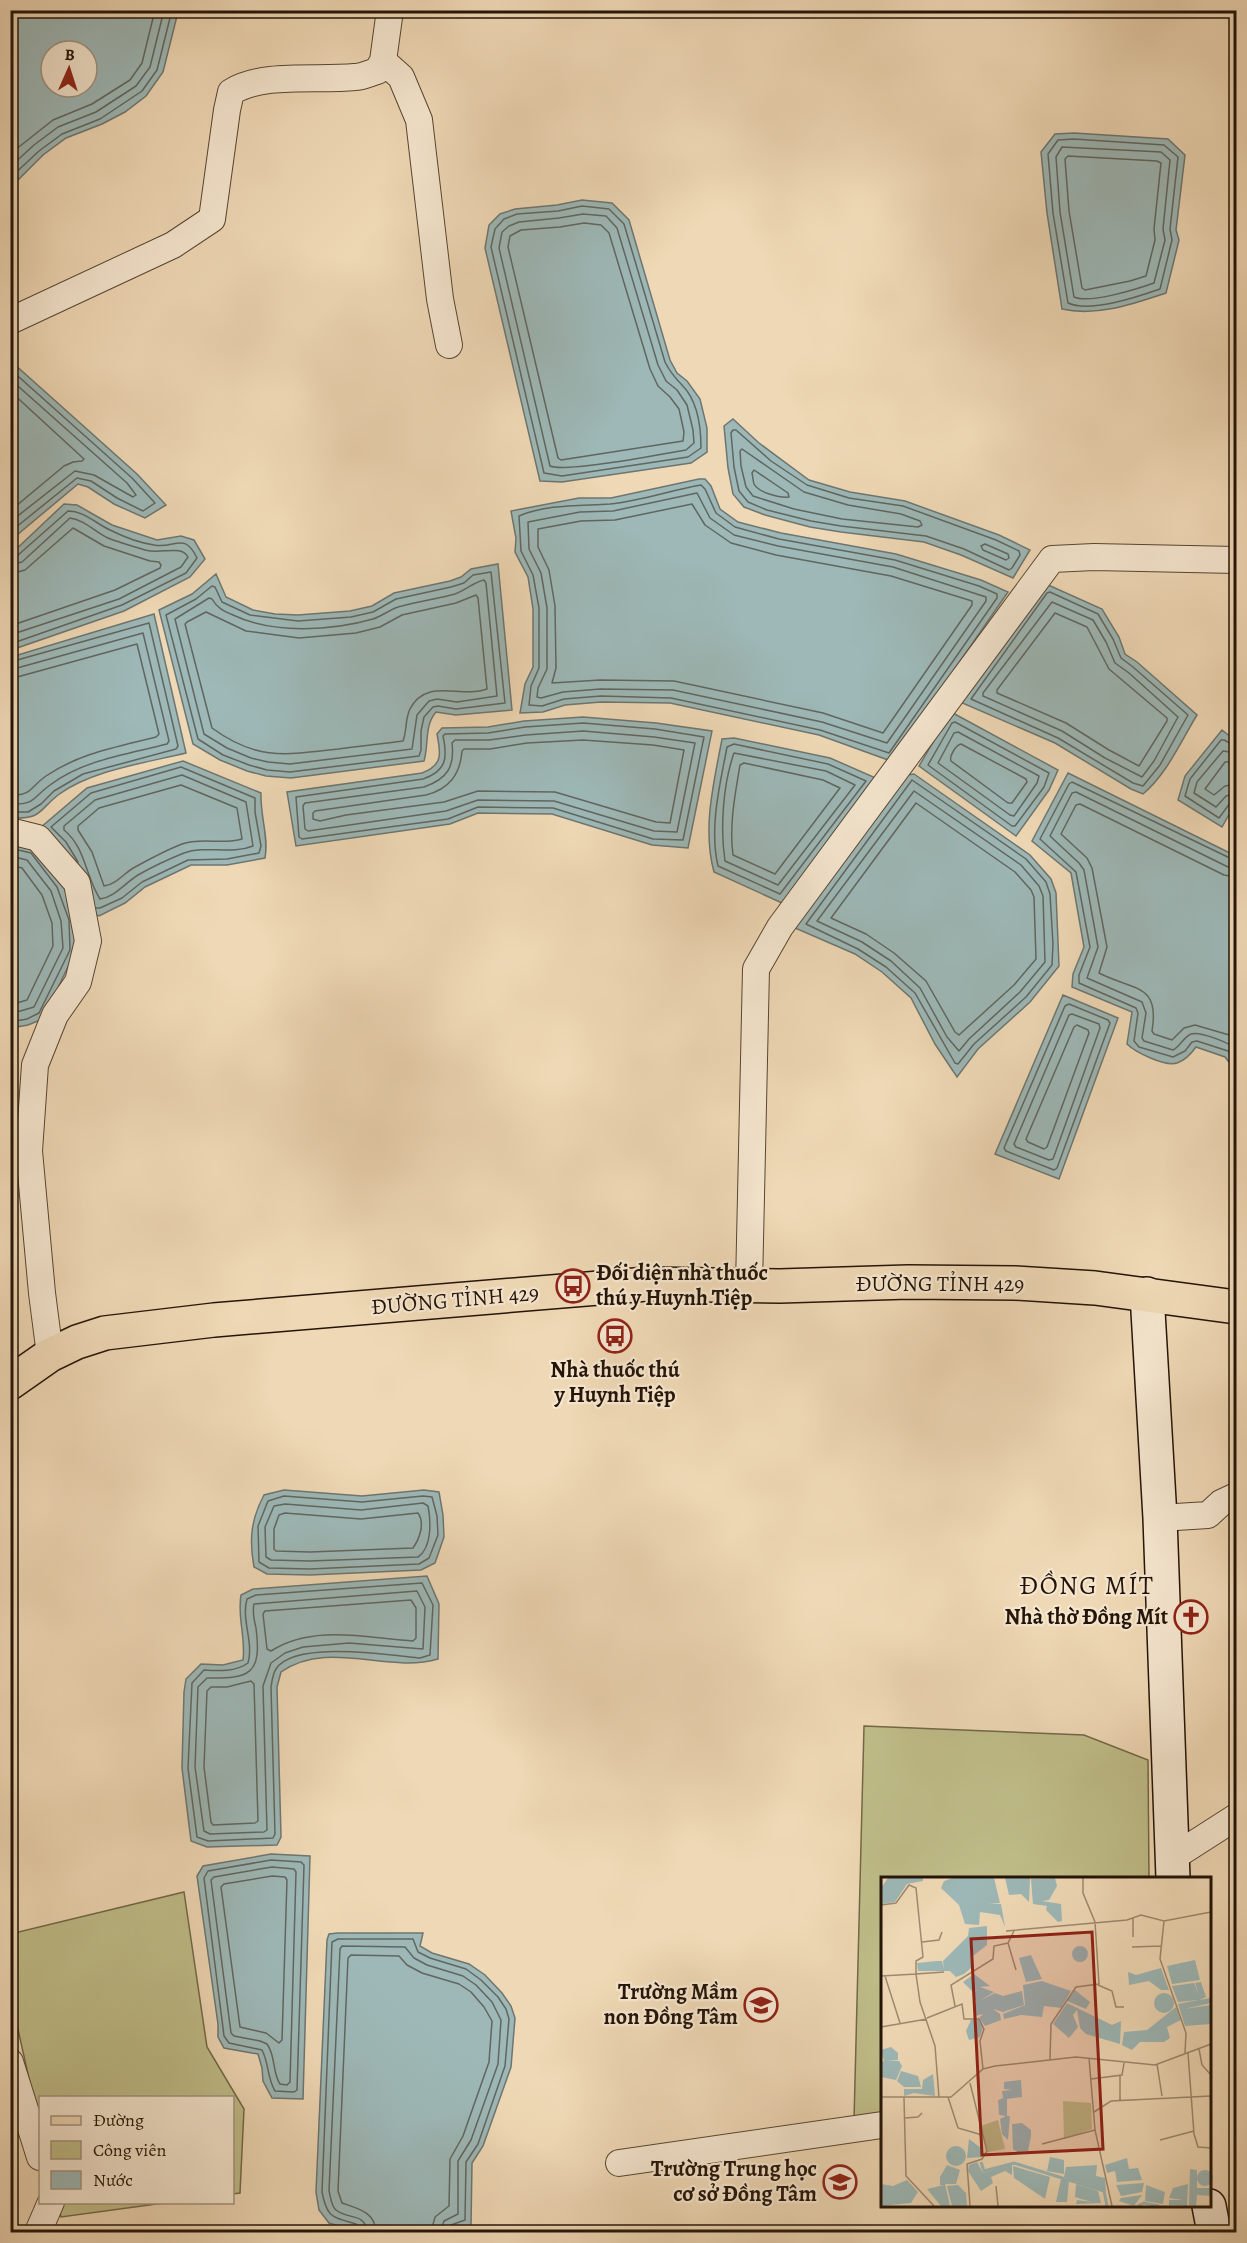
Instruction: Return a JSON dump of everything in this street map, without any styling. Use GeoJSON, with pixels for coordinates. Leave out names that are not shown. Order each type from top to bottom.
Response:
{"type":"FeatureCollection","features":[{"type":"Feature","properties":{"kind":"main road","name":"ĐƯỜNG TỈNH 429"},"geometry":{"type":"LineString","coordinates":[[10,1383],[50,1355],[77,1342],[105,1333],[176,1323],[647,1284],[749,1286],[908,1282],[1015,1283],[1147,1294],[1236,1307]]}},
{"type":"Feature","properties":{"kind":"street"},"geometry":{"type":"LineString","coordinates":[[10,321],[173,245],[212,219],[231,92],[242,86],[263,81],[357,77],[377,71],[383,61],[390,10]]}},
{"type":"Feature","properties":{"kind":"street"},"geometry":{"type":"LineString","coordinates":[[383,61],[401,77],[419,120],[440,299],[449,345]]}},
{"type":"Feature","properties":{"kind":"street"},"geometry":{"type":"LineString","coordinates":[[749,1286],[756,969],[780,927],[1052,559],[1094,557],[1236,560]]}},
{"type":"Feature","properties":{"kind":"street"},"geometry":{"type":"LineString","coordinates":[[10,831],[38,838],[77,883],[88,941],[78,982],[55,1015],[35,1065],[29,1150],[50,1355]]}},
{"type":"Feature","properties":{"kind":"street"},"geometry":{"type":"LineString","coordinates":[[1147,1294],[1160,1518],[1172,1868]]}},
{"type":"Feature","properties":{"kind":"street"},"geometry":{"type":"LineString","coordinates":[[1160,1518],[1208,1515],[1221,1503],[1236,1496]]}},
{"type":"Feature","properties":{"kind":"street"},"geometry":{"type":"LineString","coordinates":[[1172,1868],[1236,1816]]}},
{"type":"Feature","properties":{"kind":"street"},"geometry":{"type":"LineString","coordinates":[[10,2062],[39,2154]]}},
{"type":"Feature","properties":{"kind":"street"},"geometry":{"type":"LineString","coordinates":[[618,2163],[881,2125]]}},
{"type":"Feature","properties":{"kind":"street"},"geometry":{"type":"LineString","coordinates":[[38,2232],[50,2204]]}},
{"type":"Feature","properties":{"kind":"street"},"geometry":{"type":"LineString","coordinates":[[1209,2207],[1214,2232]]}},
{"type":"Feature","properties":{"kind":"green space"},"geometry":{"type":"Polygon","coordinates":[[[864,1726],[1084,1735],[1148,1760],[1149,1877],[881,1877],[881,2114],[854,2120],[864,1726]]]}},
{"type":"Feature","properties":{"kind":"green space"},"geometry":{"type":"Polygon","coordinates":[[[184,1892],[207,2047],[244,2109],[240,2193],[234,2194],[234,2096],[39,2096],[39,2124],[11,1998],[10,1934],[184,1892]]]}},
{"type":"Feature","properties":{"kind":"green space"},"geometry":{"type":"Polygon","coordinates":[[[58,2204],[157,2204],[61,2217],[58,2204]]]}},
{"type":"Feature","properties":{"kind":"water"},"geometry":{"type":"Polygon","coordinates":[[[11,10],[178,12],[163,72],[146,96],[125,112],[66,138],[43,155],[11,187],[11,10]]]}},
{"type":"Feature","properties":{"kind":"water"},"geometry":{"type":"Polygon","coordinates":[[[1074,133],[1168,139],[1185,155],[1176,230],[1179,240],[1166,293],[1128,305],[1102,310],[1062,309],[1047,213],[1041,152],[1055,134],[1074,133]]]}},
{"type":"Feature","properties":{"kind":"water"},"geometry":{"type":"Polygon","coordinates":[[[582,200],[612,203],[629,220],[670,360],[677,373],[687,381],[700,399],[707,428],[707,452],[691,463],[562,482],[540,481],[485,248],[489,225],[500,214],[515,209],[582,200]]]}},
{"type":"Feature","properties":{"kind":"water"},"geometry":{"type":"Polygon","coordinates":[[[13,363],[137,474],[166,505],[145,518],[114,504],[88,487],[78,484],[11,540],[10,364],[13,363]]]}},
{"type":"Feature","properties":{"kind":"water"},"geometry":{"type":"Polygon","coordinates":[[[733,419],[759,443],[809,480],[850,492],[905,501],[999,535],[1030,550],[1013,578],[961,555],[924,542],[810,527],[744,507],[733,494],[728,468],[724,426],[733,419]]]}},
{"type":"Feature","properties":{"kind":"water"},"geometry":{"type":"Polygon","coordinates":[[[705,479],[711,486],[720,509],[738,522],[781,533],[896,554],[981,580],[1008,592],[891,761],[819,735],[670,703],[601,702],[565,705],[543,712],[520,713],[525,684],[533,667],[533,609],[528,577],[515,552],[516,538],[511,511],[579,498],[611,498],[705,479]]]}},
{"type":"Feature","properties":{"kind":"water"},"geometry":{"type":"Polygon","coordinates":[[[64,504],[77,505],[112,525],[157,540],[181,536],[194,540],[205,559],[190,577],[124,611],[14,649],[10,644],[11,554],[64,504]]]}},
{"type":"Feature","properties":{"kind":"water"},"geometry":{"type":"Polygon","coordinates":[[[498,564],[512,710],[456,715],[436,712],[428,729],[424,761],[291,778],[266,776],[247,771],[220,760],[193,744],[159,610],[192,594],[216,574],[226,597],[253,610],[298,615],[350,611],[372,606],[394,593],[450,581],[461,577],[471,569],[498,564]]]}},
{"type":"Feature","properties":{"kind":"water"},"geometry":{"type":"Polygon","coordinates":[[[1046,584],[1102,609],[1119,637],[1125,654],[1197,715],[1173,757],[1152,786],[1143,794],[1055,743],[960,702],[1046,584]]]}},
{"type":"Feature","properties":{"kind":"water"},"geometry":{"type":"Polygon","coordinates":[[[154,614],[186,753],[103,773],[72,786],[34,816],[11,818],[10,721],[13,685],[11,657],[154,614]]]}},
{"type":"Feature","properties":{"kind":"water"},"geometry":{"type":"Polygon","coordinates":[[[951,712],[1058,770],[1049,790],[1016,836],[919,766],[951,712]]]}},
{"type":"Feature","properties":{"kind":"water"},"geometry":{"type":"Polygon","coordinates":[[[583,717],[656,723],[712,731],[688,848],[652,845],[552,814],[478,813],[450,824],[296,846],[287,792],[422,773],[434,766],[439,758],[437,734],[442,728],[488,727],[524,721],[583,717]]]}},
{"type":"Feature","properties":{"kind":"water"},"geometry":{"type":"Polygon","coordinates":[[[1222,730],[1236,741],[1236,802],[1222,827],[1178,800],[1185,776],[1222,730]]]}},
{"type":"Feature","properties":{"kind":"water"},"geometry":{"type":"Polygon","coordinates":[[[734,738],[830,758],[878,779],[782,903],[714,872],[709,839],[710,805],[722,739],[734,738]]]}},
{"type":"Feature","properties":{"kind":"water"},"geometry":{"type":"Polygon","coordinates":[[[183,761],[261,793],[266,842],[265,858],[227,865],[191,865],[145,887],[125,903],[99,916],[92,913],[71,861],[62,846],[40,828],[87,788],[183,761]]]}},
{"type":"Feature","properties":{"kind":"water"},"geometry":{"type":"Polygon","coordinates":[[[1068,773],[1236,856],[1236,1071],[1225,1057],[1196,1047],[1183,1060],[1172,1064],[1143,1055],[1127,1044],[1132,1012],[1072,987],[1073,974],[1084,947],[1071,873],[1032,841],[1068,773]]]}},
{"type":"Feature","properties":{"kind":"water"},"geometry":{"type":"Polygon","coordinates":[[[914,774],[1030,855],[1051,879],[1056,893],[1059,966],[1030,1002],[978,1049],[957,1077],[935,1044],[911,998],[882,972],[855,954],[795,928],[907,775],[914,774]]]}},
{"type":"Feature","properties":{"kind":"water"},"geometry":{"type":"Polygon","coordinates":[[[11,842],[34,847],[63,885],[75,918],[76,950],[43,1019],[11,1028],[11,842]]]}},
{"type":"Feature","properties":{"kind":"water"},"geometry":{"type":"Polygon","coordinates":[[[1063,995],[1118,1018],[1059,1179],[995,1154],[1063,995]]]}},
{"type":"Feature","properties":{"kind":"water"},"geometry":{"type":"Polygon","coordinates":[[[284,1490],[362,1496],[424,1490],[439,1492],[444,1537],[435,1563],[421,1570],[310,1575],[267,1574],[254,1567],[252,1539],[254,1521],[264,1495],[284,1490]]]}},
{"type":"Feature","properties":{"kind":"water"},"geometry":{"type":"Polygon","coordinates":[[[427,1576],[439,1604],[438,1659],[419,1663],[399,1663],[338,1657],[319,1658],[299,1663],[281,1672],[277,1687],[281,1837],[277,1845],[207,1847],[191,1841],[182,1768],[186,1679],[201,1664],[223,1665],[243,1660],[241,1595],[253,1589],[427,1576]]]}},
{"type":"Feature","properties":{"kind":"water"},"geometry":{"type":"Polygon","coordinates":[[[271,1854],[310,1856],[303,2099],[272,2098],[263,2081],[258,2054],[224,2048],[218,2037],[197,1876],[203,1866],[271,1854]]]}},
{"type":"Feature","properties":{"kind":"water"},"geometry":{"type":"Polygon","coordinates":[[[423,1933],[420,1946],[432,1953],[469,1964],[485,1975],[511,2006],[515,2018],[511,2067],[483,2146],[472,2163],[471,2227],[432,2232],[357,2231],[329,2223],[319,2210],[316,2192],[327,1940],[329,1934],[423,1933]]]}},
{"type":"Feature","properties":{"kind":"place","name":"Đối diện nhà thuốc thú y Huynh Tiệp"},"geometry":{"type":"Point","coordinates":[573,1286]}},
{"type":"Feature","properties":{"kind":"place","name":"Nhà thuốc thú y Huynh Tiệp"},"geometry":{"type":"Point","coordinates":[615,1336]}},
{"type":"Feature","properties":{"kind":"place","name":"Nhà thờ Đồng Mít"},"geometry":{"type":"Point","coordinates":[1191,1617]}},
{"type":"Feature","properties":{"kind":"place","name":"Trường Mầm non Đồng Tâm"},"geometry":{"type":"Point","coordinates":[761,2005]}},
{"type":"Feature","properties":{"kind":"place","name":"Trường Trung học cơ sở Đồng Tâm"},"geometry":{"type":"Point","coordinates":[840,2182]}},
{"type":"Feature","properties":{"kind":"district","name":"ĐỒNG MÍT"},"geometry":{"type":"Point","coordinates":[1087,1585]}}]}
